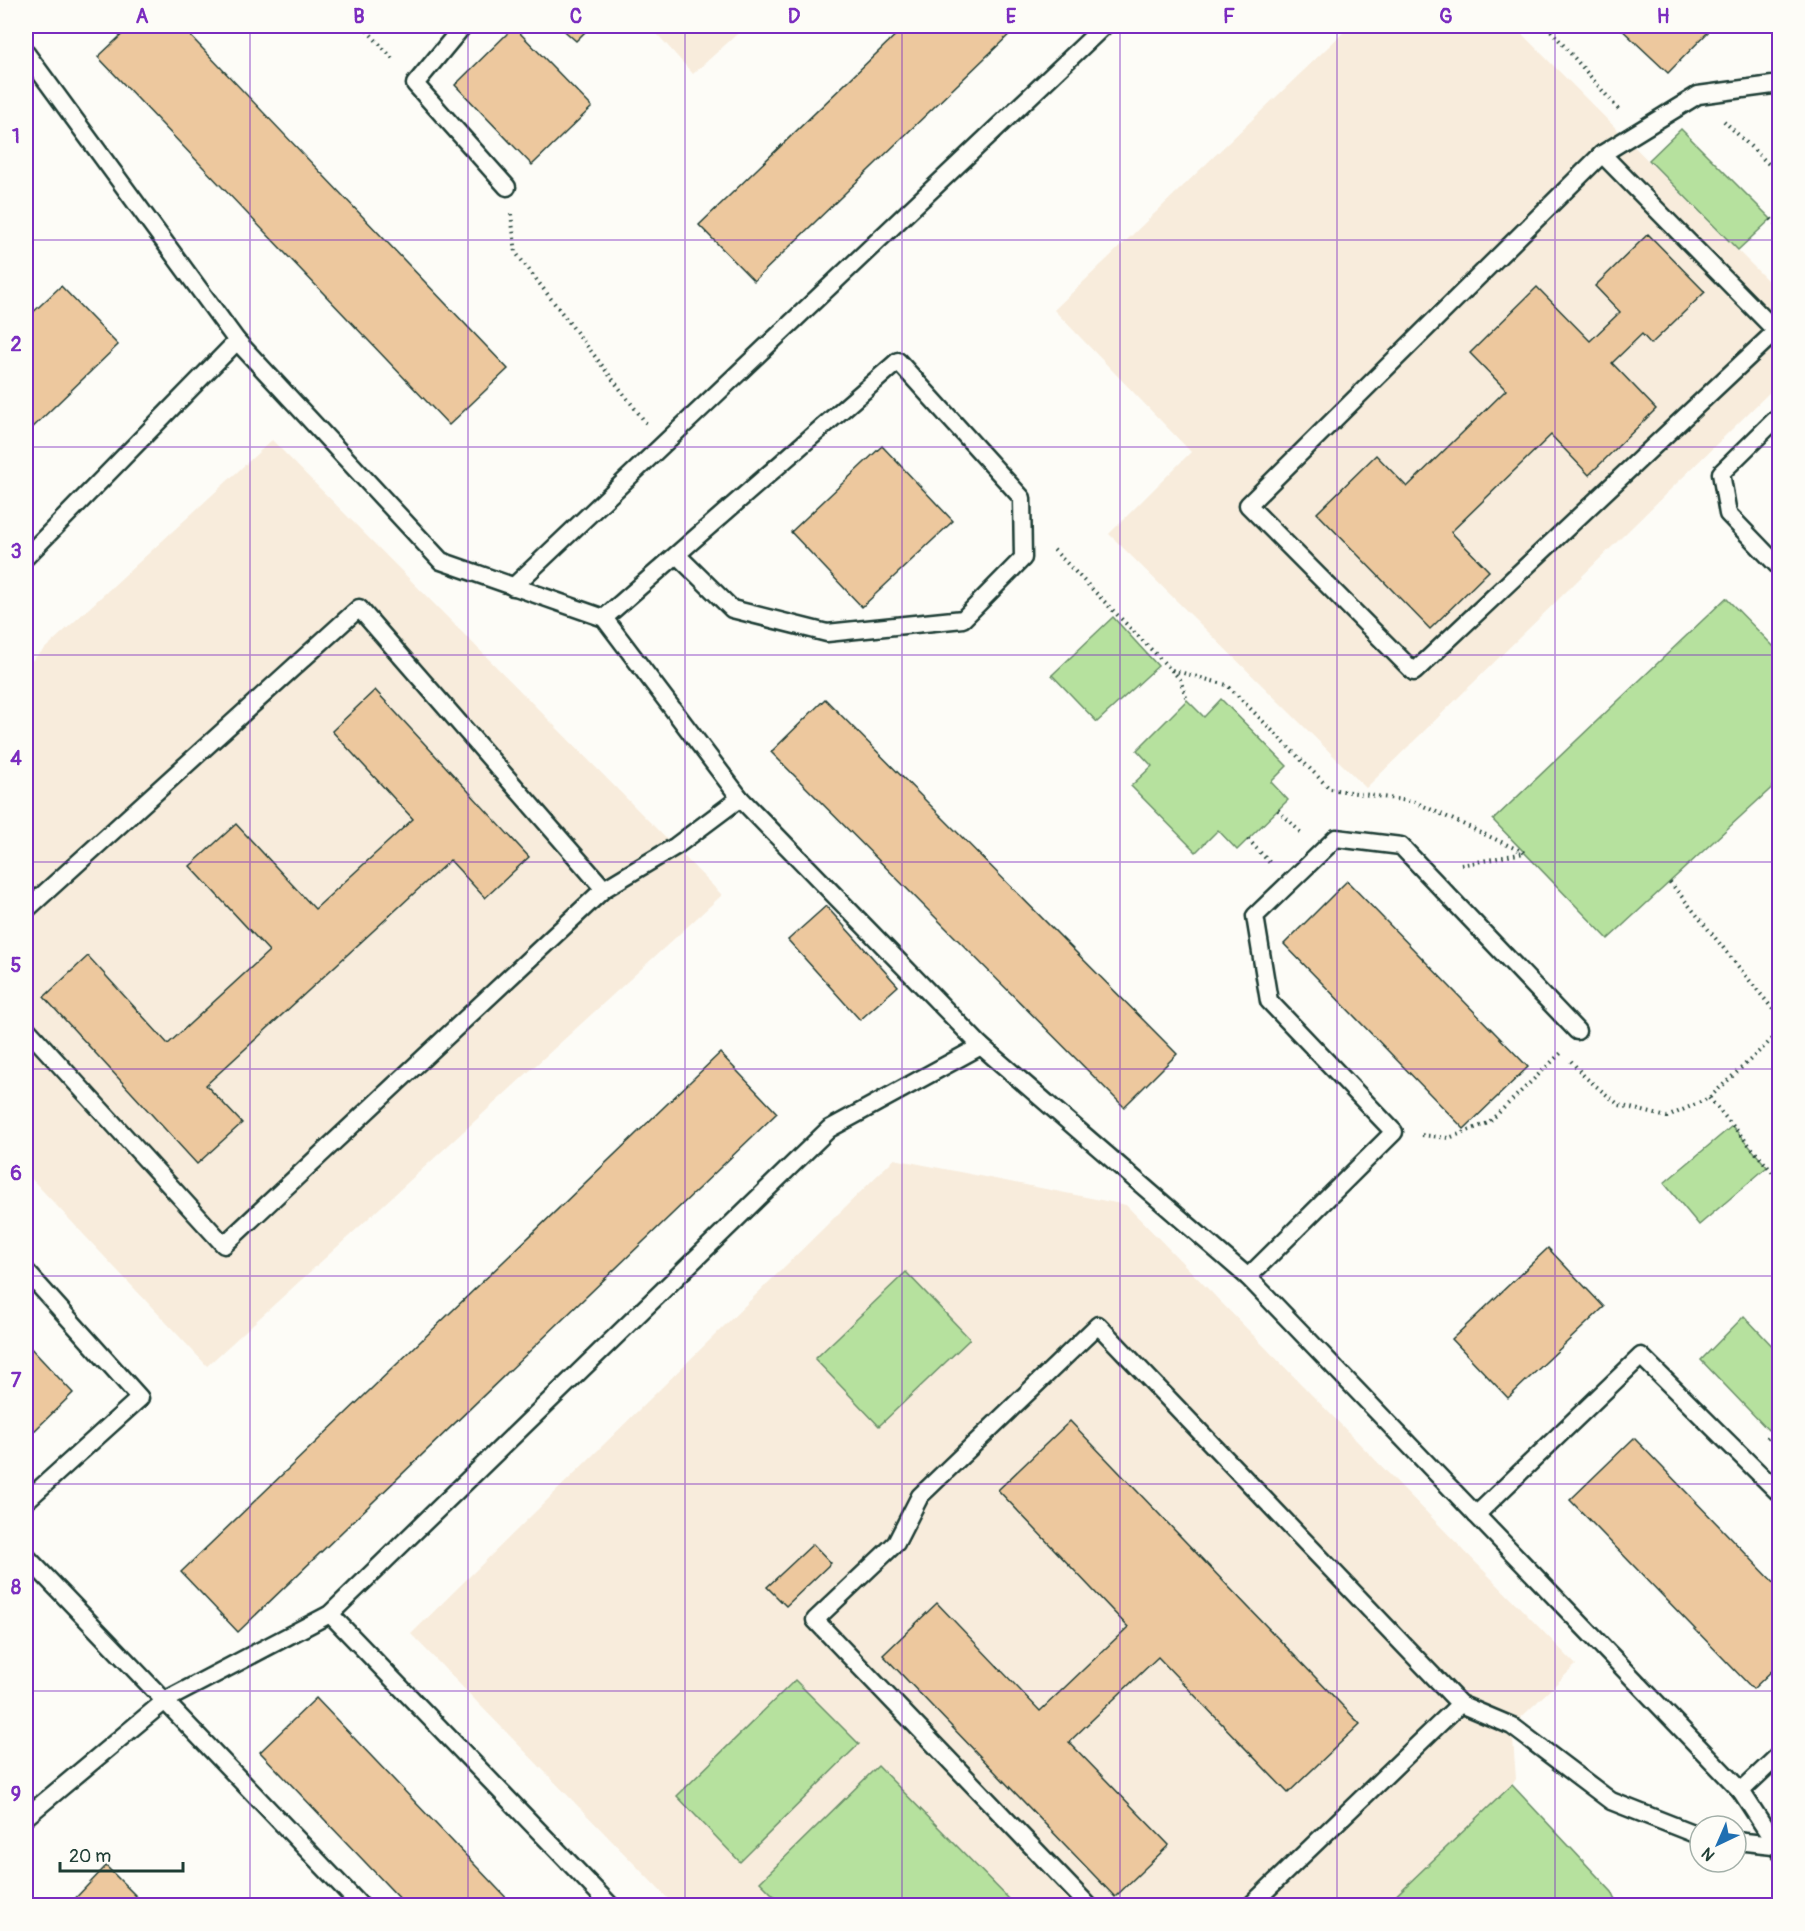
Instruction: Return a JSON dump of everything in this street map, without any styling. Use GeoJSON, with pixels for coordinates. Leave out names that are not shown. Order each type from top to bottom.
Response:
{"type":"FeatureCollection","features":[{"type":"Feature","properties":{"kind":"lane"},"geometry":{"type":"LineString","coordinates":[[463,26],[415,84],[507,187]]}},
{"type":"Feature","properties":{"kind":"lane"},"geometry":{"type":"LineString","coordinates":[[513,586],[1104,26]]}},
{"type":"Feature","properties":{"kind":"lane"},"geometry":{"type":"LineString","coordinates":[[28,62],[237,341],[441,561],[604,618],[740,798],[981,1046],[1248,1277],[1742,1791],[1776,1848]]}},
{"type":"Feature","properties":{"kind":"lane"},"geometry":{"type":"LineString","coordinates":[[1602,154],[1776,331],[1414,672],[1248,506],[1602,154],[1698,95],[1779,84]]}},
{"type":"Feature","properties":{"kind":"lane"},"geometry":{"type":"LineString","coordinates":[[26,557],[237,341]]}},
{"type":"Feature","properties":{"kind":"lane"},"geometry":{"type":"LineString","coordinates":[[604,618],[898,362],[1022,498],[1023,558],[963,620],[827,633],[732,609],[677,555]]}},
{"type":"Feature","properties":{"kind":"lane"},"geometry":{"type":"LineString","coordinates":[[1779,415],[1721,473],[1728,514],[1779,568]]}},
{"type":"Feature","properties":{"kind":"lane"},"geometry":{"type":"LineString","coordinates":[[26,910],[359,608],[604,889]]}},
{"type":"Feature","properties":{"kind":"lane"},"geometry":{"type":"LineString","coordinates":[[26,1028],[224,1245],[604,889],[676,846],[740,798]]}},
{"type":"Feature","properties":{"kind":"lane"},"geometry":{"type":"LineString","coordinates":[[1248,1277],[1394,1132],[1269,1001],[1255,916],[1336,838],[1401,846],[1577,1031]]}},
{"type":"Feature","properties":{"kind":"lane"},"geometry":{"type":"LineString","coordinates":[[26,1817],[166,1700],[330,1614],[829,1129],[981,1046]]}},
{"type":"Feature","properties":{"kind":"lane"},"geometry":{"type":"LineString","coordinates":[[26,1271],[140,1398],[26,1501]]}},
{"type":"Feature","properties":{"kind":"lane"},"geometry":{"type":"LineString","coordinates":[[1089,1905],[815,1620],[896,1543],[920,1496],[1098,1325],[1460,1704],[1512,1726],[1611,1801],[1688,1831]]}},
{"type":"Feature","properties":{"kind":"lane"},"geometry":{"type":"LineString","coordinates":[[1476,1515],[1641,1356],[1779,1494]]}},
{"type":"Feature","properties":{"kind":"lane"},"geometry":{"type":"LineString","coordinates":[[26,1556],[361,1905]]}},
{"type":"Feature","properties":{"kind":"lane"},"geometry":{"type":"LineString","coordinates":[[330,1614],[611,1905]]}},
{"type":"Feature","properties":{"kind":"lane"},"geometry":{"type":"LineString","coordinates":[[1250,1905],[1460,1704]]}},
{"type":"Feature","properties":{"kind":"lane"},"geometry":{"type":"LineString","coordinates":[[1742,1791],[1779,1754]]}},
{"type":"Feature","properties":{"kind":"lane"},"geometry":{"type":"LineString","coordinates":[[1748,1842],[1776,1848]]}},
{"type":"Feature","properties":{"kind":"path"},"geometry":{"type":"LineString","coordinates":[[363,26],[415,84]]}},
{"type":"Feature","properties":{"kind":"path"},"geometry":{"type":"LineString","coordinates":[[1547,26],[1638,131]]}},
{"type":"Feature","properties":{"kind":"path"},"geometry":{"type":"LineString","coordinates":[[1698,95],[1779,175]]}},
{"type":"Feature","properties":{"kind":"path"},"geometry":{"type":"LineString","coordinates":[[507,187],[516,253],[662,445]]}},
{"type":"Feature","properties":{"kind":"path"},"geometry":{"type":"LineString","coordinates":[[1771,219],[1779,228]]}},
{"type":"Feature","properties":{"kind":"path"},"geometry":{"type":"LineString","coordinates":[[1022,520],[1172,670],[1180,679],[1188,700]]}},
{"type":"Feature","properties":{"kind":"path"},"geometry":{"type":"LineString","coordinates":[[1136,642],[1140,637]]}},
{"type":"Feature","properties":{"kind":"path"},"geometry":{"type":"LineString","coordinates":[[1172,670],[1227,685],[1330,789],[1415,802],[1525,853],[1427,872]]}},
{"type":"Feature","properties":{"kind":"path"},"geometry":{"type":"LineString","coordinates":[[1670,882],[1779,1018]]}},
{"type":"Feature","properties":{"kind":"path"},"geometry":{"type":"LineString","coordinates":[[1394,1132],[1449,1138],[1488,1123],[1563,1051],[1585,1077],[1619,1106],[1667,1117],[1709,1098],[1779,1032]]}},
{"type":"Feature","properties":{"kind":"path"},"geometry":{"type":"LineString","coordinates":[[1709,1098],[1779,1181]]}},
{"type":"Feature","properties":{"kind":"path"},"geometry":{"type":"LineString","coordinates":[[1779,1290],[1779,1301]]}},
{"type":"Feature","properties":{"kind":"shaded area"},"geometry":{"type":"Polygon","coordinates":[[[650,26],[746,26],[693,74],[650,26]]]}},
{"type":"Feature","properties":{"kind":"shaded area"},"geometry":{"type":"Polygon","coordinates":[[[1350,26],[1514,26],[1779,292],[1779,383],[1366,788],[1109,534],[1191,452],[1054,310],[1350,26]]]}},
{"type":"Feature","properties":{"kind":"shaded area"},"geometry":{"type":"Polygon","coordinates":[[[272,440],[722,895],[207,1366],[26,1173],[26,666],[272,440]]]}},
{"type":"Feature","properties":{"kind":"shaded area"},"geometry":{"type":"Polygon","coordinates":[[[894,1159],[1126,1205],[1576,1665],[1512,1726],[1516,1779],[1512,1785],[1386,1905],[675,1906],[411,1634],[894,1159]]]}},
{"type":"Feature","properties":{"kind":"green space"},"geometry":{"type":"Polygon","coordinates":[[[1681,129],[1771,219],[1738,250],[1649,160],[1681,129]]]}},
{"type":"Feature","properties":{"kind":"green space"},"geometry":{"type":"Polygon","coordinates":[[[1726,598],[1779,652],[1779,781],[1608,939],[1493,820],[1726,598]]]}},
{"type":"Feature","properties":{"kind":"green space"},"geometry":{"type":"Polygon","coordinates":[[[1113,617],[1158,666],[1097,722],[1052,675],[1113,617]]]}},
{"type":"Feature","properties":{"kind":"green space"},"geometry":{"type":"Polygon","coordinates":[[[1221,699],[1287,766],[1271,782],[1288,800],[1237,850],[1218,830],[1196,852],[1131,786],[1152,766],[1137,750],[1187,700],[1204,717],[1221,699]]]}},
{"type":"Feature","properties":{"kind":"green space"},"geometry":{"type":"Polygon","coordinates":[[[1732,1126],[1767,1167],[1699,1225],[1664,1183],[1732,1126]]]}},
{"type":"Feature","properties":{"kind":"green space"},"geometry":{"type":"Polygon","coordinates":[[[906,1272],[970,1339],[879,1426],[815,1359],[906,1272]]]}},
{"type":"Feature","properties":{"kind":"green space"},"geometry":{"type":"Polygon","coordinates":[[[1744,1316],[1779,1353],[1779,1418],[1768,1430],[1701,1360],[1744,1316]]]}},
{"type":"Feature","properties":{"kind":"green space"},"geometry":{"type":"Polygon","coordinates":[[[795,1680],[859,1744],[740,1862],[677,1796],[795,1680]]]}},
{"type":"Feature","properties":{"kind":"green space"},"geometry":{"type":"Polygon","coordinates":[[[878,1766],[1015,1905],[783,1905],[760,1882],[878,1766]]]}},
{"type":"Feature","properties":{"kind":"green space"},"geometry":{"type":"Polygon","coordinates":[[[1512,1785],[1612,1892],[1618,1905],[1386,1905],[1512,1785]]]}},
{"type":"Feature","properties":{"kind":"building"},"geometry":{"type":"Polygon","coordinates":[[[131,26],[181,26],[508,369],[449,425],[98,57],[131,26]]]}},
{"type":"Feature","properties":{"kind":"building"},"geometry":{"type":"Polygon","coordinates":[[[559,26],[591,26],[576,41],[559,26]]]}},
{"type":"Feature","properties":{"kind":"building"},"geometry":{"type":"Polygon","coordinates":[[[905,26],[1018,26],[754,281],[699,225],[905,26]]]}},
{"type":"Feature","properties":{"kind":"building"},"geometry":{"type":"Polygon","coordinates":[[[1618,26],[1714,26],[1668,73],[1618,26]]]}},
{"type":"Feature","properties":{"kind":"building"},"geometry":{"type":"Polygon","coordinates":[[[514,27],[592,107],[532,165],[455,85],[514,27]]]}},
{"type":"Feature","properties":{"kind":"building"},"geometry":{"type":"Polygon","coordinates":[[[1648,234],[1705,292],[1651,344],[1642,334],[1612,363],[1656,409],[1589,475],[1551,435],[1451,532],[1489,571],[1430,629],[1317,513],[1376,455],[1407,487],[1506,390],[1470,353],[1537,287],[1590,341],[1620,312],[1595,286],[1648,234]]]}},
{"type":"Feature","properties":{"kind":"building"},"geometry":{"type":"Polygon","coordinates":[[[61,286],[118,345],[26,434],[26,319],[61,286]]]}},
{"type":"Feature","properties":{"kind":"building"},"geometry":{"type":"Polygon","coordinates":[[[882,446],[953,521],[862,607],[791,532],[882,446]]]}},
{"type":"Feature","properties":{"kind":"building"},"geometry":{"type":"Polygon","coordinates":[[[375,690],[529,857],[485,898],[450,860],[206,1085],[242,1123],[197,1164],[44,997],[88,956],[168,1044],[269,951],[190,866],[236,824],[315,909],[413,819],[332,731],[375,690]]]}},
{"type":"Feature","properties":{"kind":"building"},"geometry":{"type":"Polygon","coordinates":[[[825,699],[1177,1054],[1124,1107],[771,752],[825,699]]]}},
{"type":"Feature","properties":{"kind":"building"},"geometry":{"type":"Polygon","coordinates":[[[1347,881],[1528,1067],[1464,1129],[1284,944],[1347,881]]]}},
{"type":"Feature","properties":{"kind":"building"},"geometry":{"type":"Polygon","coordinates":[[[826,906],[898,986],[860,1020],[788,940],[826,906]]]}},
{"type":"Feature","properties":{"kind":"building"},"geometry":{"type":"Polygon","coordinates":[[[720,1053],[777,1113],[238,1632],[181,1572],[720,1053]]]}},
{"type":"Feature","properties":{"kind":"building"},"geometry":{"type":"Polygon","coordinates":[[[1548,1248],[1604,1307],[1508,1398],[1452,1339],[1548,1248]]]}},
{"type":"Feature","properties":{"kind":"building"},"geometry":{"type":"Polygon","coordinates":[[[26,1343],[73,1393],[26,1439],[26,1343]]]}},
{"type":"Feature","properties":{"kind":"building"},"geometry":{"type":"Polygon","coordinates":[[[1070,1421],[1360,1724],[1288,1793],[1158,1657],[1069,1742],[1169,1845],[1115,1897],[883,1655],[937,1603],[1040,1711],[1128,1627],[998,1490],[1070,1421]]]}},
{"type":"Feature","properties":{"kind":"building"},"geometry":{"type":"Polygon","coordinates":[[[1634,1438],[1780,1589],[1780,1663],[1753,1689],[1570,1500],[1634,1438]]]}},
{"type":"Feature","properties":{"kind":"building"},"geometry":{"type":"Polygon","coordinates":[[[813,1544],[831,1563],[786,1606],[767,1587],[813,1544]]]}},
{"type":"Feature","properties":{"kind":"building"},"geometry":{"type":"Polygon","coordinates":[[[316,1698],[514,1906],[407,1906],[260,1752],[316,1698]]]}},
{"type":"Feature","properties":{"kind":"building"},"geometry":{"type":"Polygon","coordinates":[[[106,1866],[146,1906],[68,1906],[106,1866]]]}}]}
